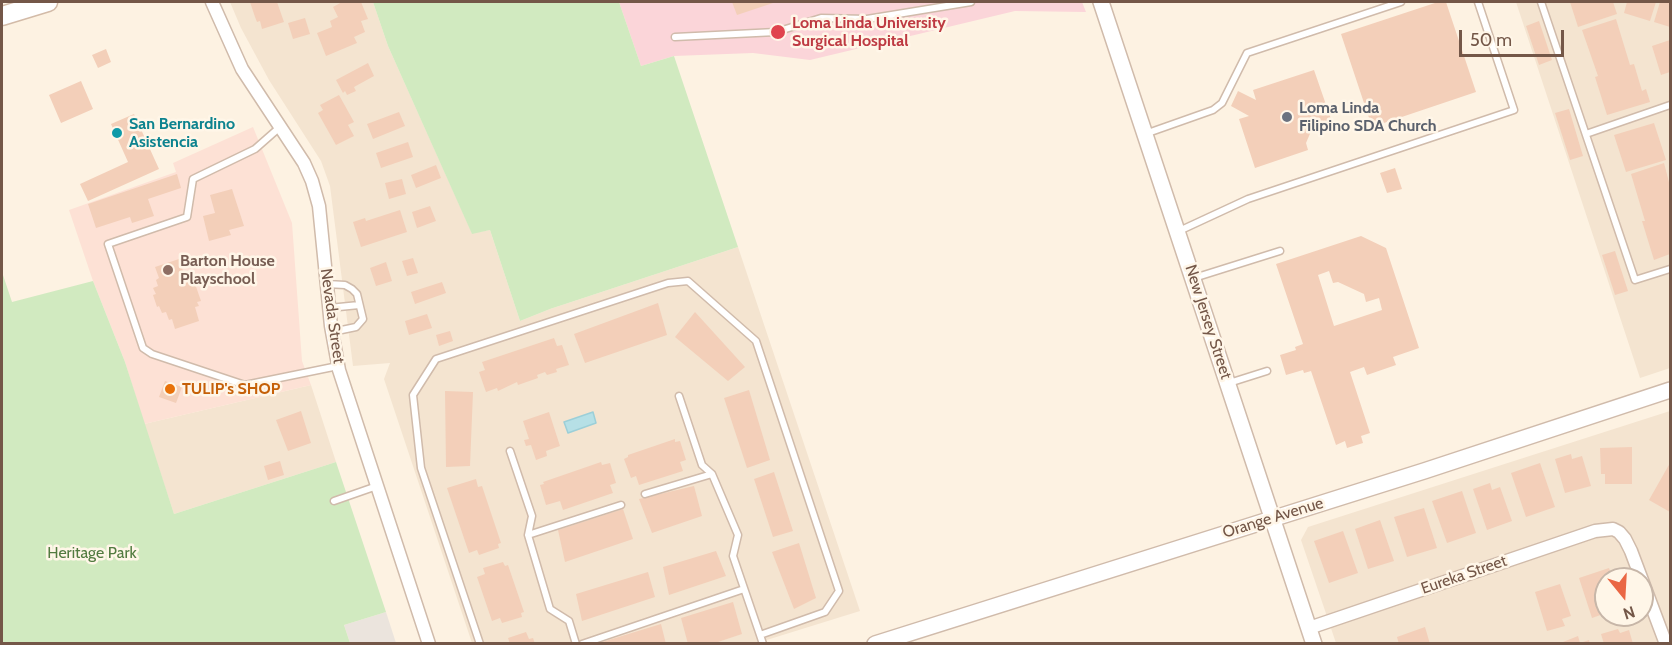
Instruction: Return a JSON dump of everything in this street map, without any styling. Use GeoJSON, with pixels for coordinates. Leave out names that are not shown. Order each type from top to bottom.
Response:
{"type":"FeatureCollection","features":[{"type":"Feature","properties":{"kind":"main road"},"geometry":{"type":"LineString","coordinates":[[2,16],[48,2]]}},
{"type":"Feature","properties":{"kind":"street","name":"Nevada Street"},"geometry":{"type":"LineString","coordinates":[[212,2],[242,69],[280,126],[312,181],[319,206],[329,308],[338,366],[429,644]]}},
{"type":"Feature","properties":{"kind":"street","name":"New Jersey Street"},"geometry":{"type":"LineString","coordinates":[[1101,2],[1314,644]]}},
{"type":"Feature","properties":{"kind":"street","name":"Orange Avenue"},"geometry":{"type":"LineString","coordinates":[[875,644],[894,641],[1671,390]]}},
{"type":"Feature","properties":{"kind":"street","name":"Eureka Street"},"geometry":{"type":"LineString","coordinates":[[1309,628],[1595,531],[1613,530],[1619,532],[1631,550],[1666,644]]}},
{"type":"Feature","properties":{"kind":"lane"},"geometry":{"type":"LineString","coordinates":[[675,37],[776,32],[821,18],[867,19],[971,2]]}},
{"type":"Feature","properties":{"kind":"lane"},"geometry":{"type":"LineString","coordinates":[[1144,134],[1213,110],[1222,103],[1246,52],[1401,2]]}},
{"type":"Feature","properties":{"kind":"lane"},"geometry":{"type":"LineString","coordinates":[[1178,231],[1248,199],[1514,110],[1478,2]]}},
{"type":"Feature","properties":{"kind":"lane"},"geometry":{"type":"LineString","coordinates":[[1541,2],[1635,280],[1671,269]]}},
{"type":"Feature","properties":{"kind":"lane"},"geometry":{"type":"LineString","coordinates":[[1586,134],[1671,105]]}},
{"type":"Feature","properties":{"kind":"lane"},"geometry":{"type":"LineString","coordinates":[[280,126],[255,148],[193,179],[187,217],[108,244],[143,348],[153,354],[246,385],[338,366]]}},
{"type":"Feature","properties":{"kind":"lane"},"geometry":{"type":"LineString","coordinates":[[1194,278],[1280,251]]}},
{"type":"Feature","properties":{"kind":"lane"},"geometry":{"type":"LineString","coordinates":[[480,644],[421,468],[413,395],[436,359],[668,283],[688,281],[756,341],[839,591],[825,612],[760,634]]}},
{"type":"Feature","properties":{"kind":"lane"},"geometry":{"type":"LineString","coordinates":[[327,284],[345,285],[352,289],[357,294],[363,319],[356,327],[332,332]]}},
{"type":"Feature","properties":{"kind":"lane"},"geometry":{"type":"LineString","coordinates":[[329,308],[359,305]]}},
{"type":"Feature","properties":{"kind":"lane"},"geometry":{"type":"LineString","coordinates":[[1228,383],[1267,371]]}},
{"type":"Feature","properties":{"kind":"lane"},"geometry":{"type":"LineString","coordinates":[[679,396],[702,465],[712,474],[738,535],[733,556],[763,644]]}},
{"type":"Feature","properties":{"kind":"lane"},"geometry":{"type":"LineString","coordinates":[[510,451],[532,516],[528,535],[550,609],[569,621],[576,644]]}},
{"type":"Feature","properties":{"kind":"lane"},"geometry":{"type":"LineString","coordinates":[[645,494],[712,474]]}},
{"type":"Feature","properties":{"kind":"lane"},"geometry":{"type":"LineString","coordinates":[[334,501],[378,486]]}},
{"type":"Feature","properties":{"kind":"lane"},"geometry":{"type":"LineString","coordinates":[[528,535],[621,505]]}},
{"type":"Feature","properties":{"kind":"lane"},"geometry":{"type":"LineString","coordinates":[[582,644],[744,590]]}},
{"type":"Feature","properties":{"kind":"shaded area"},"geometry":{"type":"Polygon","coordinates":[[[230,2],[373,2],[388,46],[472,233],[490,230],[520,321],[738,247],[860,611],[757,643],[472,643],[384,379],[390,363],[353,366],[330,186],[321,161],[269,80],[230,2]]]}},
{"type":"Feature","properties":{"kind":"shaded area","name":"Loma Linda University Surgical Hospital"},"geometry":{"type":"Polygon","coordinates":[[[619,2],[1082,2],[1086,12],[1015,11],[810,60],[753,53],[674,56],[641,66],[619,2]]]}},
{"type":"Feature","properties":{"kind":"shaded area"},"geometry":{"type":"Polygon","coordinates":[[[1516,2],[1670,2],[1670,368],[1640,378],[1516,2]]]}},
{"type":"Feature","properties":{"kind":"shaded area"},"geometry":{"type":"Polygon","coordinates":[[[253,127],[292,223],[302,361],[311,385],[144,424],[125,362],[93,281],[69,210],[176,172],[173,163],[253,127]]]}},
{"type":"Feature","properties":{"kind":"shaded area"},"geometry":{"type":"Polygon","coordinates":[[[311,385],[336,462],[174,514],[144,424],[311,385]]]}},
{"type":"Feature","properties":{"kind":"shaded area"},"geometry":{"type":"Polygon","coordinates":[[[1670,411],[1670,643],[1336,643],[1301,540],[1308,527],[1670,411]]]}},
{"type":"Feature","properties":{"kind":"shaded area"},"geometry":{"type":"Polygon","coordinates":[[[386,612],[396,643],[350,643],[344,625],[386,612]]]}},
{"type":"Feature","properties":{"kind":"green space"},"geometry":{"type":"Polygon","coordinates":[[[373,2],[619,2],[641,66],[674,56],[738,247],[520,321],[490,230],[472,234],[388,46],[373,2]]]}},
{"type":"Feature","properties":{"kind":"green space","name":"Heritage Park"},"geometry":{"type":"Polygon","coordinates":[[[2,272],[12,302],[93,281],[125,362],[174,514],[336,462],[386,612],[344,625],[350,643],[2,643],[2,272]]]}},
{"type":"Feature","properties":{"kind":"water"},"geometry":{"type":"Polygon","coordinates":[[[593,412],[596,423],[568,433],[564,422],[593,412]]]}},
{"type":"Feature","properties":{"kind":"building"},"geometry":{"type":"Polygon","coordinates":[[[250,2],[277,2],[284,22],[262,29],[250,2]]]}},
{"type":"Feature","properties":{"kind":"building"},"geometry":{"type":"Polygon","coordinates":[[[342,2],[361,2],[368,19],[361,21],[365,32],[354,37],[357,43],[326,56],[317,33],[332,27],[330,21],[338,17],[333,7],[342,2]]]}},
{"type":"Feature","properties":{"kind":"building"},"geometry":{"type":"Polygon","coordinates":[[[732,2],[776,2],[737,15],[732,2]]]}},
{"type":"Feature","properties":{"kind":"building"},"geometry":{"type":"Polygon","coordinates":[[[1438,2],[1446,2],[1476,92],[1372,127],[1341,34],[1438,2]]]}},
{"type":"Feature","properties":{"kind":"building"},"geometry":{"type":"Polygon","coordinates":[[[1570,2],[1613,2],[1617,14],[1578,27],[1570,2]]]}},
{"type":"Feature","properties":{"kind":"building"},"geometry":{"type":"Polygon","coordinates":[[[1627,2],[1656,2],[1650,21],[1624,13],[1627,2]]]}},
{"type":"Feature","properties":{"kind":"building"},"geometry":{"type":"Polygon","coordinates":[[[1660,2],[1670,2],[1670,27],[1654,22],[1660,2]]]}},
{"type":"Feature","properties":{"kind":"building"},"geometry":{"type":"Polygon","coordinates":[[[305,18],[310,34],[293,39],[288,23],[305,18]]]}},
{"type":"Feature","properties":{"kind":"building"},"geometry":{"type":"Polygon","coordinates":[[[1616,19],[1630,65],[1634,64],[1642,91],[1646,89],[1650,102],[1607,115],[1595,77],[1598,76],[1582,30],[1616,19]]]}},
{"type":"Feature","properties":{"kind":"building"},"geometry":{"type":"Polygon","coordinates":[[[1539,21],[1552,60],[1539,65],[1526,26],[1539,21]]]}},
{"type":"Feature","properties":{"kind":"building"},"geometry":{"type":"Polygon","coordinates":[[[1670,40],[1670,72],[1661,75],[1652,46],[1670,40]]]}},
{"type":"Feature","properties":{"kind":"building"},"geometry":{"type":"Polygon","coordinates":[[[106,49],[111,62],[98,68],[92,55],[106,49]]]}},
{"type":"Feature","properties":{"kind":"building"},"geometry":{"type":"Polygon","coordinates":[[[368,63],[374,76],[354,87],[356,91],[347,95],[345,91],[343,93],[336,80],[368,63]]]}},
{"type":"Feature","properties":{"kind":"building","name":"Loma Linda Filipino SDA Church"},"geometry":{"type":"Polygon","coordinates":[[[1314,70],[1332,122],[1312,129],[1306,143],[1308,150],[1255,168],[1239,119],[1249,116],[1231,106],[1238,91],[1256,100],[1253,90],[1314,70]]]}},
{"type":"Feature","properties":{"kind":"building"},"geometry":{"type":"Polygon","coordinates":[[[81,81],[93,109],[61,123],[49,95],[81,81]]]}},
{"type":"Feature","properties":{"kind":"building"},"geometry":{"type":"Polygon","coordinates":[[[339,95],[354,122],[348,125],[354,136],[336,145],[318,113],[323,110],[320,105],[339,95]]]}},
{"type":"Feature","properties":{"kind":"building"},"geometry":{"type":"Polygon","coordinates":[[[1569,109],[1583,156],[1570,160],[1555,113],[1569,109]]]}},
{"type":"Feature","properties":{"kind":"building"},"geometry":{"type":"Polygon","coordinates":[[[399,112],[405,126],[373,139],[367,124],[399,112]]]}},
{"type":"Feature","properties":{"kind":"building"},"geometry":{"type":"Polygon","coordinates":[[[134,114],[159,169],[88,201],[80,184],[128,162],[111,124],[134,114]]]}},
{"type":"Feature","properties":{"kind":"building"},"geometry":{"type":"Polygon","coordinates":[[[1654,123],[1666,160],[1626,172],[1614,135],[1654,123]]]}},
{"type":"Feature","properties":{"kind":"building"},"geometry":{"type":"Polygon","coordinates":[[[408,142],[413,157],[381,168],[376,153],[408,142]]]}},
{"type":"Feature","properties":{"kind":"building"},"geometry":{"type":"Polygon","coordinates":[[[1664,163],[1670,186],[1670,254],[1654,260],[1631,174],[1664,163]]]}},
{"type":"Feature","properties":{"kind":"building"},"geometry":{"type":"Polygon","coordinates":[[[436,165],[441,178],[416,188],[411,175],[436,165]]]}},
{"type":"Feature","properties":{"kind":"building"},"geometry":{"type":"Polygon","coordinates":[[[1395,168],[1402,189],[1387,193],[1380,173],[1395,168]]]}},
{"type":"Feature","properties":{"kind":"building"},"geometry":{"type":"Polygon","coordinates":[[[177,174],[181,188],[148,199],[154,216],[132,223],[130,217],[96,228],[88,204],[177,174]]]}},
{"type":"Feature","properties":{"kind":"building"},"geometry":{"type":"Polygon","coordinates":[[[402,179],[406,194],[389,199],[385,183],[402,179]]]}},
{"type":"Feature","properties":{"kind":"building"},"geometry":{"type":"Polygon","coordinates":[[[232,189],[244,226],[229,230],[231,235],[209,241],[203,216],[215,213],[210,195],[232,189]]]}},
{"type":"Feature","properties":{"kind":"building"},"geometry":{"type":"Polygon","coordinates":[[[430,206],[436,221],[417,228],[412,212],[430,206]]]}},
{"type":"Feature","properties":{"kind":"building"},"geometry":{"type":"Polygon","coordinates":[[[400,210],[407,232],[361,247],[353,222],[365,218],[366,221],[400,210]]]}},
{"type":"Feature","properties":{"kind":"building"},"geometry":{"type":"Polygon","coordinates":[[[1361,236],[1386,248],[1419,348],[1393,357],[1396,365],[1367,375],[1364,367],[1350,372],[1370,433],[1361,436],[1363,443],[1347,448],[1345,441],[1336,445],[1311,371],[1304,373],[1303,370],[1286,375],[1280,355],[1296,350],[1295,347],[1303,344],[1276,264],[1361,236]],[[1329,271],[1318,275],[1334,326],[1382,310],[1379,298],[1366,302],[1364,294],[1338,282],[1333,283],[1329,271]]]}},
{"type":"Feature","properties":{"kind":"building"},"geometry":{"type":"Polygon","coordinates":[[[1615,251],[1628,291],[1615,295],[1602,255],[1615,251]]]}},
{"type":"Feature","properties":{"kind":"building"},"geometry":{"type":"Polygon","coordinates":[[[413,258],[418,273],[407,276],[402,261],[413,258]]]}},
{"type":"Feature","properties":{"kind":"building"},"geometry":{"type":"Polygon","coordinates":[[[179,259],[184,274],[188,272],[189,276],[192,275],[201,301],[197,302],[199,306],[195,307],[199,321],[175,329],[172,319],[169,320],[166,312],[162,313],[159,306],[157,307],[153,288],[158,286],[156,280],[159,278],[155,267],[179,259]]]}},
{"type":"Feature","properties":{"kind":"building"},"geometry":{"type":"Polygon","coordinates":[[[386,262],[392,281],[376,286],[370,268],[386,262]]]}},
{"type":"Feature","properties":{"kind":"building"},"geometry":{"type":"Polygon","coordinates":[[[442,282],[446,293],[415,304],[411,292],[442,282]]]}},
{"type":"Feature","properties":{"kind":"building"},"geometry":{"type":"Polygon","coordinates":[[[658,303],[667,335],[585,363],[574,334],[658,303]]]}},
{"type":"Feature","properties":{"kind":"building"},"geometry":{"type":"Polygon","coordinates":[[[695,312],[745,367],[728,381],[675,337],[695,312]]]}},
{"type":"Feature","properties":{"kind":"building"},"geometry":{"type":"Polygon","coordinates":[[[427,314],[432,328],[409,335],[405,321],[427,314]]]}},
{"type":"Feature","properties":{"kind":"building"},"geometry":{"type":"Polygon","coordinates":[[[450,331],[453,341],[439,346],[436,335],[450,331]]]}},
{"type":"Feature","properties":{"kind":"building"},"geometry":{"type":"Polygon","coordinates":[[[554,338],[557,346],[562,345],[569,365],[556,369],[557,372],[537,375],[538,378],[518,385],[517,382],[498,391],[497,388],[486,392],[479,372],[485,370],[482,362],[554,338]]]}},
{"type":"Feature","properties":{"kind":"building"},"geometry":{"type":"Polygon","coordinates":[[[165,381],[182,387],[176,403],[159,397],[165,381]]]}},
{"type":"Feature","properties":{"kind":"building"},"geometry":{"type":"Polygon","coordinates":[[[749,390],[770,460],[747,468],[724,398],[749,390]]]}},
{"type":"Feature","properties":{"kind":"building"},"geometry":{"type":"Polygon","coordinates":[[[445,391],[473,392],[470,466],[446,467],[445,391]]]}},
{"type":"Feature","properties":{"kind":"building"},"geometry":{"type":"Polygon","coordinates":[[[301,411],[311,443],[288,451],[276,420],[301,411]]]}},
{"type":"Feature","properties":{"kind":"building"},"geometry":{"type":"Polygon","coordinates":[[[549,412],[560,446],[546,451],[547,456],[536,460],[531,445],[526,446],[524,440],[529,439],[523,421],[549,412]]]}},
{"type":"Feature","properties":{"kind":"building"},"geometry":{"type":"Polygon","coordinates":[[[675,439],[675,442],[680,441],[686,460],[680,462],[683,471],[639,485],[636,476],[631,478],[624,459],[628,455],[675,439]]]}},
{"type":"Feature","properties":{"kind":"building"},"geometry":{"type":"Polygon","coordinates":[[[1632,447],[1632,484],[1605,484],[1605,474],[1601,474],[1600,448],[1632,447]]]}},
{"type":"Feature","properties":{"kind":"building"},"geometry":{"type":"Polygon","coordinates":[[[1571,454],[1572,459],[1582,456],[1591,486],[1565,493],[1555,459],[1571,454]]]}},
{"type":"Feature","properties":{"kind":"building"},"geometry":{"type":"Polygon","coordinates":[[[280,461],[284,475],[268,480],[264,466],[280,461]]]}},
{"type":"Feature","properties":{"kind":"building"},"geometry":{"type":"Polygon","coordinates":[[[601,462],[602,465],[610,463],[616,483],[610,485],[613,493],[563,510],[560,501],[546,505],[540,485],[544,484],[543,482],[601,462]]]}},
{"type":"Feature","properties":{"kind":"building"},"geometry":{"type":"Polygon","coordinates":[[[1540,463],[1555,507],[1526,517],[1511,473],[1540,463]]]}},
{"type":"Feature","properties":{"kind":"building"},"geometry":{"type":"Polygon","coordinates":[[[1670,463],[1670,512],[1649,500],[1670,463]]]}},
{"type":"Feature","properties":{"kind":"building"},"geometry":{"type":"Polygon","coordinates":[[[774,472],[793,531],[773,537],[754,479],[774,472]]]}},
{"type":"Feature","properties":{"kind":"building"},"geometry":{"type":"Polygon","coordinates":[[[476,479],[478,487],[482,486],[501,543],[498,544],[499,548],[479,555],[477,550],[469,553],[447,488],[476,479]]]}},
{"type":"Feature","properties":{"kind":"building"},"geometry":{"type":"Polygon","coordinates":[[[1490,483],[1492,490],[1500,487],[1512,521],[1487,530],[1473,489],[1490,483]]]}},
{"type":"Feature","properties":{"kind":"building"},"geometry":{"type":"Polygon","coordinates":[[[694,486],[702,516],[652,533],[639,499],[694,486]]]}},
{"type":"Feature","properties":{"kind":"building"},"geometry":{"type":"Polygon","coordinates":[[[1462,491],[1476,533],[1447,543],[1432,501],[1462,491]]]}},
{"type":"Feature","properties":{"kind":"building"},"geometry":{"type":"Polygon","coordinates":[[[1424,508],[1437,548],[1407,557],[1394,517],[1424,508]]]}},
{"type":"Feature","properties":{"kind":"building"},"geometry":{"type":"Polygon","coordinates":[[[623,509],[633,539],[565,562],[558,530],[623,509]]]}},
{"type":"Feature","properties":{"kind":"building"},"geometry":{"type":"Polygon","coordinates":[[[1380,520],[1394,561],[1368,569],[1355,529],[1380,520]]]}},
{"type":"Feature","properties":{"kind":"building"},"geometry":{"type":"Polygon","coordinates":[[[1343,531],[1358,573],[1329,583],[1314,541],[1343,531]]]}},
{"type":"Feature","properties":{"kind":"building"},"geometry":{"type":"Polygon","coordinates":[[[799,543],[816,598],[794,609],[772,552],[799,543]]]}},
{"type":"Feature","properties":{"kind":"building"},"geometry":{"type":"Polygon","coordinates":[[[716,551],[726,576],[669,595],[663,567],[716,551]]]}},
{"type":"Feature","properties":{"kind":"building"},"geometry":{"type":"Polygon","coordinates":[[[503,562],[505,566],[508,565],[524,612],[521,613],[522,617],[502,623],[500,618],[492,621],[477,577],[485,574],[483,568],[503,562]]]}},
{"type":"Feature","properties":{"kind":"building"},"geometry":{"type":"Polygon","coordinates":[[[648,572],[655,597],[582,621],[576,594],[648,572]]]}},
{"type":"Feature","properties":{"kind":"building"},"geometry":{"type":"Polygon","coordinates":[[[1594,573],[1594,617],[1592,618],[1579,578],[1594,573]]]}},
{"type":"Feature","properties":{"kind":"building"},"geometry":{"type":"Polygon","coordinates":[[[1560,584],[1571,616],[1562,619],[1565,626],[1547,631],[1535,592],[1560,584]]]}},
{"type":"Feature","properties":{"kind":"building"},"geometry":{"type":"Polygon","coordinates":[[[733,602],[742,634],[712,644],[688,644],[681,618],[733,602]]]}},
{"type":"Feature","properties":{"kind":"building"},"geometry":{"type":"Polygon","coordinates":[[[661,624],[666,644],[599,644],[599,643],[661,624]]]}},
{"type":"Feature","properties":{"kind":"building"},"geometry":{"type":"Polygon","coordinates":[[[1425,627],[1430,644],[1399,644],[1397,637],[1425,627]]]}},
{"type":"Feature","properties":{"kind":"building"},"geometry":{"type":"Polygon","coordinates":[[[1618,629],[1620,633],[1629,630],[1633,644],[1604,644],[1601,634],[1618,629]]]}},
{"type":"Feature","properties":{"kind":"building"},"geometry":{"type":"Polygon","coordinates":[[[526,632],[529,639],[533,638],[535,644],[510,644],[508,638],[526,632]]]}},
{"type":"Feature","properties":{"kind":"building"},"geometry":{"type":"Polygon","coordinates":[[[1578,636],[1580,643],[1589,640],[1590,644],[1558,644],[1578,636]]]}},
{"type":"Feature","properties":{"kind":"place","name":"Loma Linda University Surgical Hospital"},"geometry":{"type":"Point","coordinates":[778,32]}},
{"type":"Feature","properties":{"kind":"place","name":"Loma Linda Filipino SDA Church"},"geometry":{"type":"Point","coordinates":[1287,117]}},
{"type":"Feature","properties":{"kind":"place","name":"San Bernardino Asistencia"},"geometry":{"type":"Point","coordinates":[117,133]}},
{"type":"Feature","properties":{"kind":"place","name":"Barton House Playschool"},"geometry":{"type":"Point","coordinates":[168,270]}},
{"type":"Feature","properties":{"kind":"place","name":"TULIP's SHOP"},"geometry":{"type":"Point","coordinates":[170,389]}}]}
